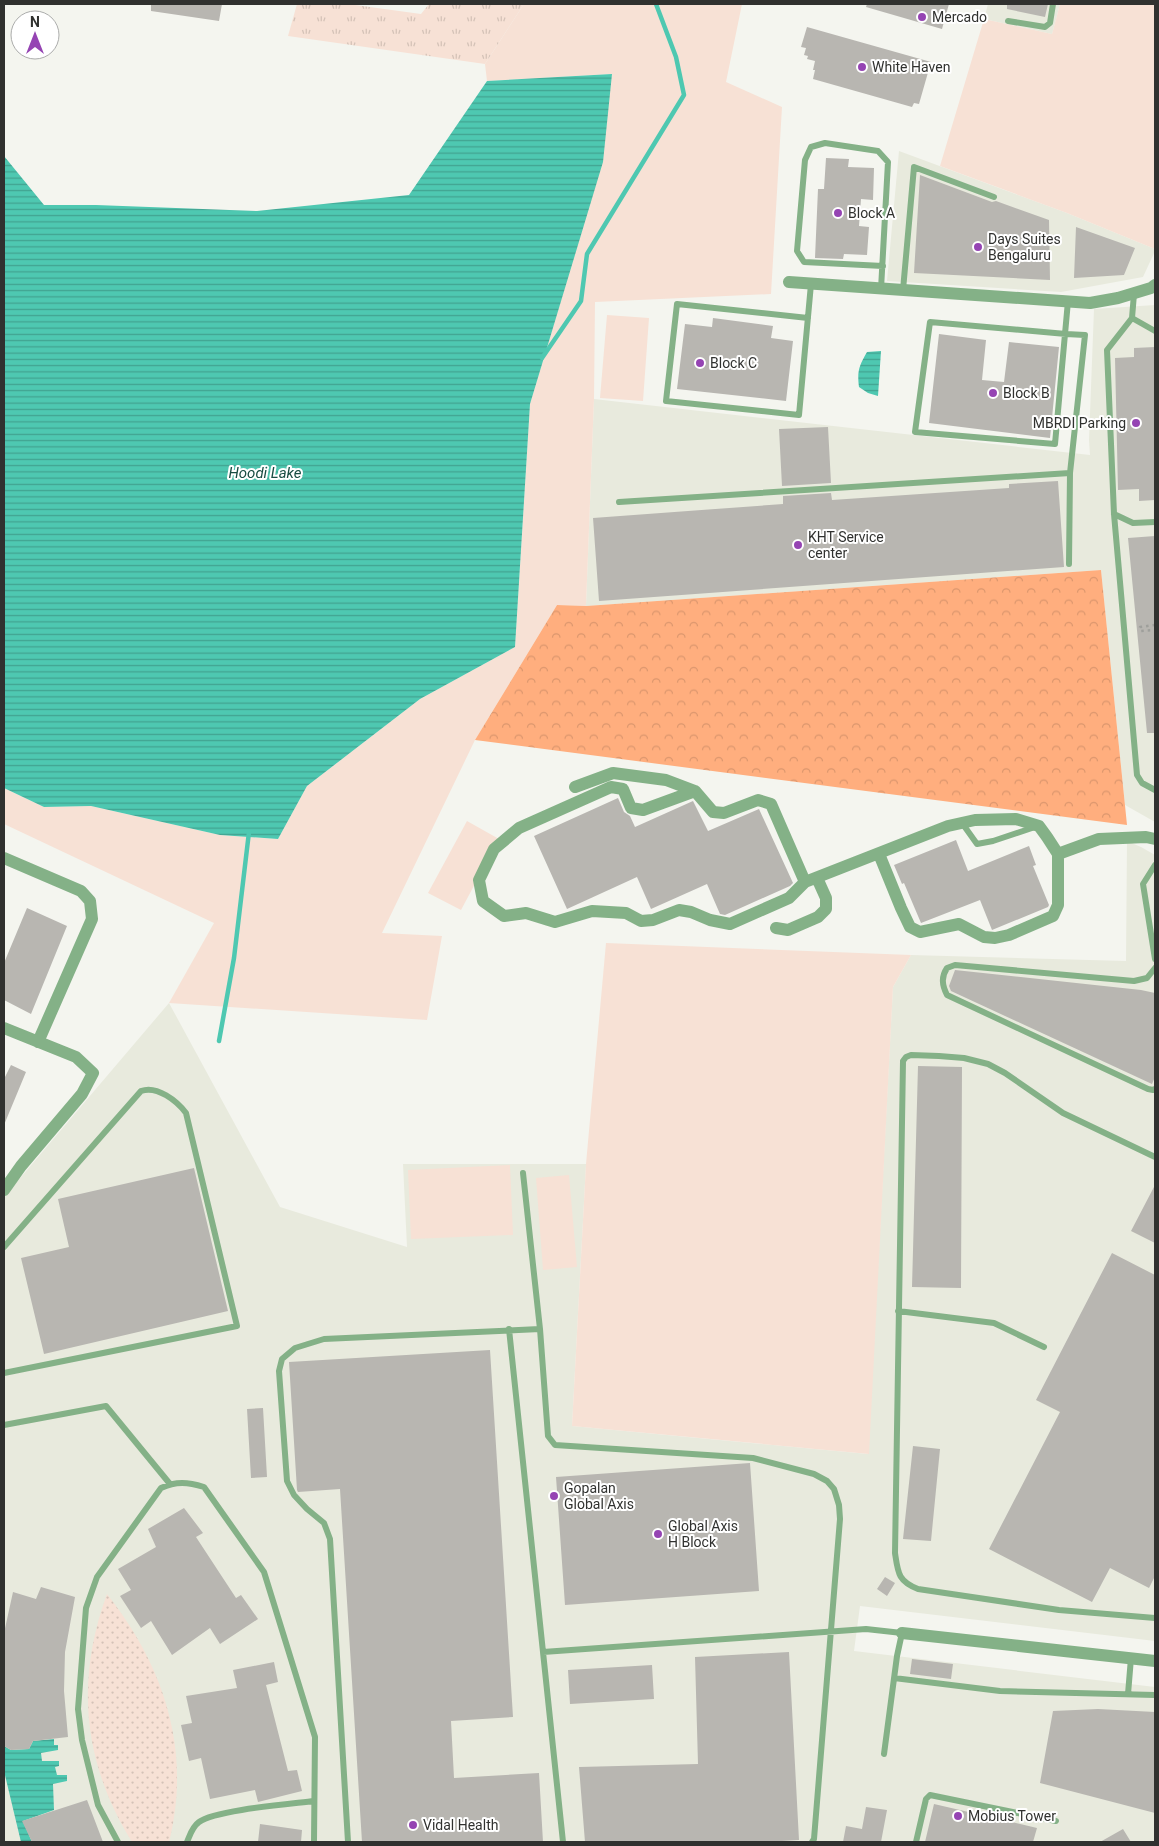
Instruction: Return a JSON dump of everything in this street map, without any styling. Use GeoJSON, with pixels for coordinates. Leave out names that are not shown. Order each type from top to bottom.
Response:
{"type":"FeatureCollection","features":[{"type":"Feature","properties":{"kind":"street"},"geometry":{"type":"LineString","coordinates":[[789,282],[1090,303],[1134,294],[1151,288],[1155,284]]}},
{"type":"Feature","properties":{"kind":"street"},"geometry":{"type":"LineString","coordinates":[[575,787],[613,774],[666,780],[695,791],[713,812],[724,813],[758,800],[770,804],[811,880],[826,898],[826,909],[818,918],[788,930],[776,928]]}},
{"type":"Feature","properties":{"kind":"street"},"geometry":{"type":"LineString","coordinates":[[695,791],[643,810],[631,808],[623,789],[611,787],[519,828],[494,849],[479,880],[483,901],[504,916],[526,914],[555,922],[592,911],[626,913],[641,921],[654,920],[679,910],[692,912],[710,920],[730,924],[789,898],[811,880],[948,826],[974,820],[1016,819],[1039,826],[1058,854],[1058,905],[1053,916],[1009,935],[995,938],[984,937],[959,924],[920,932],[910,927],[900,908],[879,854]]}},
{"type":"Feature","properties":{"kind":"street"},"geometry":{"type":"LineString","coordinates":[[1058,854],[1099,840],[1155,837]]}},
{"type":"Feature","properties":{"kind":"street"},"geometry":{"type":"LineString","coordinates":[[4,858],[81,891],[90,901],[92,919],[38,1042]]}},
{"type":"Feature","properties":{"kind":"street"},"geometry":{"type":"LineString","coordinates":[[4,1028],[76,1057],[93,1073],[82,1094],[21,1166],[4,1190]]}},
{"type":"Feature","properties":{"kind":"street"},"geometry":{"type":"LineString","coordinates":[[902,1633],[1155,1661]]}},
{"type":"Feature","properties":{"kind":"lane"},"geometry":{"type":"LineString","coordinates":[[1008,21],[1045,27],[1050,23],[1053,4]]}},
{"type":"Feature","properties":{"kind":"lane"},"geometry":{"type":"LineString","coordinates":[[881,289],[883,266],[888,162],[878,151],[825,143],[812,147],[805,160],[797,251],[804,262],[883,266]]}},
{"type":"Feature","properties":{"kind":"lane"},"geometry":{"type":"LineString","coordinates":[[903,290],[914,166],[994,197]]}},
{"type":"Feature","properties":{"kind":"lane"},"geometry":{"type":"LineString","coordinates":[[808,318],[677,304],[666,401],[799,415],[808,318],[811,284]]}},
{"type":"Feature","properties":{"kind":"lane"},"geometry":{"type":"LineString","coordinates":[[1134,294],[1132,318],[1108,350],[1114,514],[1137,776],[1142,783],[1155,790]]}},
{"type":"Feature","properties":{"kind":"lane"},"geometry":{"type":"LineString","coordinates":[[1068,301],[1066,334],[1055,444],[915,432],[930,322],[1066,334],[1085,335],[1070,473],[1068,564]]}},
{"type":"Feature","properties":{"kind":"lane"},"geometry":{"type":"LineString","coordinates":[[1132,318],[1155,331]]}},
{"type":"Feature","properties":{"kind":"lane"},"geometry":{"type":"LineString","coordinates":[[619,502],[1070,473]]}},
{"type":"Feature","properties":{"kind":"lane"},"geometry":{"type":"LineString","coordinates":[[1114,514],[1133,523],[1155,522]]}},
{"type":"Feature","properties":{"kind":"lane"},"geometry":{"type":"LineString","coordinates":[[962,823],[978,844],[1039,826]]}},
{"type":"Feature","properties":{"kind":"lane"},"geometry":{"type":"LineString","coordinates":[[1155,865],[1143,884],[1155,959]]}},
{"type":"Feature","properties":{"kind":"lane"},"geometry":{"type":"LineString","coordinates":[[1155,968],[1147,978],[1134,981],[955,965],[947,968],[944,973],[943,984],[947,995],[1148,1090],[1155,1089]]}},
{"type":"Feature","properties":{"kind":"lane"},"geometry":{"type":"LineString","coordinates":[[1155,1156],[1063,1113],[1005,1073],[988,1064],[964,1058],[912,1055],[906,1057],[904,1061],[895,1553],[900,1577],[907,1584],[918,1589],[1059,1610],[1155,1618]]}},
{"type":"Feature","properties":{"kind":"lane"},"geometry":{"type":"LineString","coordinates":[[4,1247],[141,1091],[150,1089],[177,1102],[186,1113],[237,1326],[4,1373]]}},
{"type":"Feature","properties":{"kind":"lane"},"geometry":{"type":"LineString","coordinates":[[523,1173],[540,1329],[548,1436],[555,1445],[752,1458],[814,1474],[827,1481],[834,1489],[840,1505],[840,1519],[814,1839],[812,1842]]}},
{"type":"Feature","properties":{"kind":"lane"},"geometry":{"type":"LineString","coordinates":[[898,1311],[994,1322],[1044,1347]]}},
{"type":"Feature","properties":{"kind":"lane"},"geometry":{"type":"LineString","coordinates":[[348,1842],[330,1540],[324,1523],[294,1495],[287,1481],[279,1372],[282,1358],[295,1348],[324,1339],[540,1329]]}},
{"type":"Feature","properties":{"kind":"lane"},"geometry":{"type":"LineString","coordinates":[[509,1330],[563,1842]]}},
{"type":"Feature","properties":{"kind":"lane"},"geometry":{"type":"LineString","coordinates":[[4,1426],[106,1406],[170,1484]]}},
{"type":"Feature","properties":{"kind":"lane"},"geometry":{"type":"LineString","coordinates":[[118,1842],[98,1805],[82,1740],[78,1709],[86,1608],[97,1577],[161,1488],[170,1484],[191,1483],[204,1487],[264,1572],[315,1737],[314,1842]]}},
{"type":"Feature","properties":{"kind":"lane"},"geometry":{"type":"LineString","coordinates":[[543,1652],[866,1629],[902,1633],[884,1754]]}},
{"type":"Feature","properties":{"kind":"lane"},"geometry":{"type":"LineString","coordinates":[[1128,1694],[1131,1658]]}},
{"type":"Feature","properties":{"kind":"lane"},"geometry":{"type":"LineString","coordinates":[[894,1678],[1000,1691],[1155,1695]]}},
{"type":"Feature","properties":{"kind":"lane"},"geometry":{"type":"LineString","coordinates":[[916,1842],[926,1799],[930,1795],[1056,1822]]}},
{"type":"Feature","properties":{"kind":"lane"},"geometry":{"type":"LineString","coordinates":[[187,1842],[192,1828],[198,1822],[217,1814],[314,1801]]}},
{"type":"Feature","properties":{"kind":"path"},"geometry":{"type":"LineString","coordinates":[[1155,626],[1140,627],[1141,632],[1155,630]]}},
{"type":"Feature","properties":{"kind":"shaded area"},"geometry":{"type":"Polygon","coordinates":[[[988,4],[1060,4],[1052,34],[984,19],[988,4]]]}},
{"type":"Feature","properties":{"kind":"shaded area","name":"Days Suites Bengaluru"},"geometry":{"type":"Polygon","coordinates":[[[899,151],[1067,213],[1155,249],[1155,251],[1143,277],[1061,292],[887,281],[899,151]]]}},
{"type":"Feature","properties":{"kind":"shaded area"},"geometry":{"type":"Polygon","coordinates":[[[1155,305],[1155,822],[1125,805],[1101,570],[586,606],[594,399],[1090,455],[1094,309],[1155,305]]]}},
{"type":"Feature","properties":{"kind":"shaded area"},"geometry":{"type":"Polygon","coordinates":[[[1127,841],[1155,855],[1155,1641],[860,1606],[854,1651],[1155,1687],[1155,1842],[4,1842],[4,1197],[169,1003],[280,1207],[407,1247],[403,1164],[586,1164],[572,1426],[868,1454],[893,987],[911,955],[1126,961],[1127,841]]]}},
{"type":"Feature","properties":{"kind":"green space"},"geometry":{"type":"Polygon","coordinates":[[[297,4],[348,4],[421,14],[429,4],[524,4],[485,64],[288,36],[297,4]]]}},
{"type":"Feature","properties":{"kind":"green space"},"geometry":{"type":"Polygon","coordinates":[[[524,4],[742,4],[726,82],[782,107],[771,294],[595,302],[594,399],[586,606],[557,605],[475,740],[382,933],[442,936],[427,1020],[169,1003],[214,923],[4,824],[4,788],[44,807],[91,806],[220,835],[278,839],[307,786],[420,699],[515,647],[530,404],[576,250],[612,74],[487,81],[485,64],[524,4]]]}},
{"type":"Feature","properties":{"kind":"green space"},"geometry":{"type":"Polygon","coordinates":[[[1060,4],[1155,4],[1155,249],[1067,213],[940,166],[984,19],[1052,34],[1060,4]]]}},
{"type":"Feature","properties":{"kind":"green space"},"geometry":{"type":"Polygon","coordinates":[[[607,315],[649,318],[643,401],[600,398],[607,315]]]}},
{"type":"Feature","properties":{"kind":"green space"},"geometry":{"type":"Polygon","coordinates":[[[1101,570],[1127,825],[475,740],[557,605],[586,606],[1101,570]]]}},
{"type":"Feature","properties":{"kind":"green space"},"geometry":{"type":"Polygon","coordinates":[[[467,821],[499,839],[461,910],[428,893],[467,821]]]}},
{"type":"Feature","properties":{"kind":"green space"},"geometry":{"type":"Polygon","coordinates":[[[606,943],[911,955],[893,987],[869,1454],[572,1426],[586,1164],[606,943]]]}},
{"type":"Feature","properties":{"kind":"green space"},"geometry":{"type":"Polygon","coordinates":[[[510,1165],[513,1235],[411,1239],[408,1170],[510,1165]]]}},
{"type":"Feature","properties":{"kind":"green space"},"geometry":{"type":"Polygon","coordinates":[[[569,1175],[577,1267],[543,1270],[536,1178],[569,1175]]]}},
{"type":"Feature","properties":{"kind":"green space"},"geometry":{"type":"Polygon","coordinates":[[[107,1594],[144,1650],[158,1680],[168,1711],[175,1743],[177,1775],[175,1808],[169,1842],[132,1842],[103,1782],[94,1752],[89,1721],[88,1690],[97,1626],[107,1594]]]}},
{"type":"Feature","properties":{"kind":"water","name":"Hoodi Lake"},"geometry":{"type":"Polygon","coordinates":[[[612,74],[603,162],[530,404],[515,647],[420,699],[307,786],[278,839],[220,835],[91,806],[44,807],[4,788],[4,156],[44,205],[257,211],[409,195],[487,81],[612,74]]]}},
{"type":"Feature","properties":{"kind":"water"},"geometry":{"type":"Polygon","coordinates":[[[881,351],[878,396],[868,393],[859,387],[858,377],[860,365],[867,352],[881,351]]]}},
{"type":"Feature","properties":{"kind":"water"},"geometry":{"type":"Polygon","coordinates":[[[54,1739],[54,1745],[58,1745],[58,1750],[41,1753],[42,1761],[59,1761],[59,1766],[55,1767],[57,1775],[67,1775],[67,1781],[53,1784],[54,1810],[23,1821],[32,1842],[21,1842],[4,1771],[4,1746],[11,1750],[29,1749],[33,1741],[54,1739]]]}},
{"type":"Feature","properties":{"kind":"building"},"geometry":{"type":"Polygon","coordinates":[[[151,4],[222,4],[219,21],[151,11],[151,4]]]}},
{"type":"Feature","properties":{"kind":"building","name":"Mercado"},"geometry":{"type":"Polygon","coordinates":[[[867,4],[949,4],[942,29],[866,7],[867,4]]]}},
{"type":"Feature","properties":{"kind":"building"},"geometry":{"type":"Polygon","coordinates":[[[1007,4],[1048,4],[1045,17],[1007,9],[1007,4]]]}},
{"type":"Feature","properties":{"kind":"building","name":"White Haven"},"geometry":{"type":"Polygon","coordinates":[[[807,27],[931,62],[919,104],[914,103],[912,107],[813,79],[815,61],[807,59],[808,56],[804,55],[806,48],[801,47],[807,27]]]}},
{"type":"Feature","properties":{"kind":"building","name":"Block A"},"geometry":{"type":"Polygon","coordinates":[[[826,158],[849,159],[848,167],[874,168],[873,200],[861,199],[859,226],[869,227],[867,255],[844,254],[843,259],[815,258],[818,189],[824,189],[826,158]]]}},
{"type":"Feature","properties":{"kind":"building"},"geometry":{"type":"Polygon","coordinates":[[[920,175],[992,202],[996,201],[1049,220],[1050,280],[914,273],[920,175]]]}},
{"type":"Feature","properties":{"kind":"building"},"geometry":{"type":"Polygon","coordinates":[[[1076,227],[1135,248],[1124,275],[1074,278],[1076,227]]]}},
{"type":"Feature","properties":{"kind":"building","name":"Block C"},"geometry":{"type":"Polygon","coordinates":[[[713,318],[773,326],[771,338],[793,341],[786,401],[677,389],[685,324],[712,327],[713,318]]]}},
{"type":"Feature","properties":{"kind":"building","name":"Block B"},"geometry":{"type":"Polygon","coordinates":[[[939,334],[986,340],[982,380],[1004,382],[1009,342],[1059,347],[1050,438],[929,423],[939,334]]]}},
{"type":"Feature","properties":{"kind":"building","name":"MBRDI Parking"},"geometry":{"type":"Polygon","coordinates":[[[1155,347],[1155,500],[1139,501],[1139,489],[1118,490],[1115,358],[1134,357],[1134,348],[1155,347]]]}},
{"type":"Feature","properties":{"kind":"building"},"geometry":{"type":"Polygon","coordinates":[[[828,427],[831,483],[782,486],[779,429],[828,427]]]}},
{"type":"Feature","properties":{"kind":"building","name":"KHT Service center"},"geometry":{"type":"Polygon","coordinates":[[[1058,481],[1064,567],[599,601],[593,518],[783,504],[783,496],[831,493],[832,500],[1009,488],[1009,484],[1058,481]]]}},
{"type":"Feature","properties":{"kind":"building"},"geometry":{"type":"Polygon","coordinates":[[[1155,536],[1155,733],[1147,733],[1128,538],[1155,536]]]}},
{"type":"Feature","properties":{"kind":"building"},"geometry":{"type":"Polygon","coordinates":[[[618,798],[624,812],[630,816],[635,827],[693,801],[708,831],[759,809],[793,883],[725,915],[720,914],[707,884],[651,909],[637,877],[567,909],[534,836],[618,798]]]}},
{"type":"Feature","properties":{"kind":"building"},"geometry":{"type":"Polygon","coordinates":[[[956,840],[968,871],[1029,846],[1036,865],[1033,866],[1049,905],[1048,907],[992,930],[980,900],[921,923],[894,865],[956,840]]]}},
{"type":"Feature","properties":{"kind":"building"},"geometry":{"type":"Polygon","coordinates":[[[27,908],[67,926],[31,1014],[4,1000],[4,963],[27,908]]]}},
{"type":"Feature","properties":{"kind":"building"},"geometry":{"type":"Polygon","coordinates":[[[955,970],[1155,993],[1155,1077],[1152,1084],[951,991],[949,986],[955,970]]]}},
{"type":"Feature","properties":{"kind":"building"},"geometry":{"type":"Polygon","coordinates":[[[11,1065],[26,1072],[4,1125],[4,1079],[11,1065]]]}},
{"type":"Feature","properties":{"kind":"building"},"geometry":{"type":"Polygon","coordinates":[[[918,1066],[962,1067],[961,1288],[912,1287],[918,1066]]]}},
{"type":"Feature","properties":{"kind":"building"},"geometry":{"type":"Polygon","coordinates":[[[194,1168],[228,1311],[44,1354],[21,1258],[69,1247],[58,1199],[194,1168]]]}},
{"type":"Feature","properties":{"kind":"building"},"geometry":{"type":"Polygon","coordinates":[[[1155,1185],[1155,1243],[1131,1231],[1155,1185]]]}},
{"type":"Feature","properties":{"kind":"building"},"geometry":{"type":"Polygon","coordinates":[[[1112,1253],[1155,1275],[1155,1576],[1149,1588],[1110,1568],[1092,1602],[989,1549],[1060,1412],[1036,1400],[1112,1253]]]}},
{"type":"Feature","properties":{"kind":"building"},"geometry":{"type":"Polygon","coordinates":[[[490,1350],[513,1717],[451,1721],[454,1778],[539,1773],[543,1842],[362,1842],[340,1489],[298,1492],[297,1490],[289,1362],[490,1350]]]}},
{"type":"Feature","properties":{"kind":"building"},"geometry":{"type":"Polygon","coordinates":[[[263,1408],[267,1477],[251,1478],[247,1409],[263,1408]]]}},
{"type":"Feature","properties":{"kind":"building"},"geometry":{"type":"Polygon","coordinates":[[[913,1446],[940,1449],[931,1541],[903,1539],[913,1446]]]}},
{"type":"Feature","properties":{"kind":"building","name":"Global Axis H Block"},"geometry":{"type":"Polygon","coordinates":[[[750,1463],[759,1591],[565,1605],[556,1477],[750,1463]]]}},
{"type":"Feature","properties":{"kind":"building"},"geometry":{"type":"Polygon","coordinates":[[[184,1508],[203,1533],[196,1537],[236,1598],[241,1595],[258,1619],[220,1644],[210,1628],[172,1655],[151,1621],[141,1628],[120,1596],[131,1590],[118,1569],[156,1547],[148,1529],[184,1508]]]}},
{"type":"Feature","properties":{"kind":"building"},"geometry":{"type":"Polygon","coordinates":[[[885,1577],[895,1583],[887,1596],[877,1589],[885,1577]]]}},
{"type":"Feature","properties":{"kind":"building"},"geometry":{"type":"Polygon","coordinates":[[[41,1587],[75,1597],[65,1652],[64,1691],[68,1737],[33,1741],[29,1749],[11,1750],[4,1746],[4,1633],[13,1592],[36,1599],[41,1587]]]}},
{"type":"Feature","properties":{"kind":"building"},"geometry":{"type":"Polygon","coordinates":[[[789,1652],[799,1840],[765,1842],[585,1842],[579,1767],[698,1764],[695,1657],[789,1652]]]}},
{"type":"Feature","properties":{"kind":"building"},"geometry":{"type":"Polygon","coordinates":[[[912,1659],[953,1664],[951,1679],[910,1674],[912,1659]]]}},
{"type":"Feature","properties":{"kind":"building"},"geometry":{"type":"Polygon","coordinates":[[[274,1662],[278,1682],[266,1685],[288,1771],[297,1770],[302,1791],[258,1802],[255,1790],[210,1799],[201,1758],[189,1761],[181,1725],[192,1723],[186,1696],[237,1688],[233,1670],[274,1662]]]}},
{"type":"Feature","properties":{"kind":"building"},"geometry":{"type":"Polygon","coordinates":[[[652,1665],[654,1699],[570,1704],[568,1670],[652,1665]]]}},
{"type":"Feature","properties":{"kind":"building"},"geometry":{"type":"Polygon","coordinates":[[[1098,1709],[1155,1712],[1155,1813],[1040,1783],[1053,1711],[1098,1709]]]}},
{"type":"Feature","properties":{"kind":"building"},"geometry":{"type":"Polygon","coordinates":[[[87,1800],[103,1842],[32,1842],[22,1821],[87,1800]]]}},
{"type":"Feature","properties":{"kind":"building","name":"Mobius Tower"},"geometry":{"type":"Polygon","coordinates":[[[934,1804],[1037,1828],[1033,1842],[925,1842],[934,1804]]]}},
{"type":"Feature","properties":{"kind":"building"},"geometry":{"type":"Polygon","coordinates":[[[866,1807],[887,1810],[881,1842],[843,1842],[846,1826],[862,1829],[866,1807]]]}},
{"type":"Feature","properties":{"kind":"building"},"geometry":{"type":"Polygon","coordinates":[[[260,1824],[302,1830],[301,1842],[258,1842],[260,1824]]]}},
{"type":"Feature","properties":{"kind":"building"},"geometry":{"type":"Polygon","coordinates":[[[1123,1829],[1131,1842],[1100,1842],[1123,1829]]]}},
{"type":"Feature","properties":{"kind":"waterway"},"geometry":{"type":"LineString","coordinates":[[542,358],[581,301],[587,254],[684,95],[676,57],[656,4]]}},
{"type":"Feature","properties":{"kind":"waterway"},"geometry":{"type":"LineString","coordinates":[[219,1041],[234,958],[249,832]]}},
{"type":"Feature","properties":{"kind":"place","name":"Mercado"},"geometry":{"type":"Point","coordinates":[922,17]}},
{"type":"Feature","properties":{"kind":"place","name":"White Haven"},"geometry":{"type":"Point","coordinates":[862,67]}},
{"type":"Feature","properties":{"kind":"place","name":"Block A"},"geometry":{"type":"Point","coordinates":[838,213]}},
{"type":"Feature","properties":{"kind":"place","name":"Days Suites Bengaluru"},"geometry":{"type":"Point","coordinates":[978,247]}},
{"type":"Feature","properties":{"kind":"place","name":"Block C"},"geometry":{"type":"Point","coordinates":[700,363]}},
{"type":"Feature","properties":{"kind":"place","name":"Block B"},"geometry":{"type":"Point","coordinates":[993,393]}},
{"type":"Feature","properties":{"kind":"place","name":"MBRDI Parking"},"geometry":{"type":"Point","coordinates":[1136,423]}},
{"type":"Feature","properties":{"kind":"place","name":"KHT Service center"},"geometry":{"type":"Point","coordinates":[798,545]}},
{"type":"Feature","properties":{"kind":"place","name":"Gopalan Global Axis"},"geometry":{"type":"Point","coordinates":[554,1496]}},
{"type":"Feature","properties":{"kind":"place","name":"Global Axis H Block"},"geometry":{"type":"Point","coordinates":[658,1534]}},
{"type":"Feature","properties":{"kind":"place","name":"Mobius Tower"},"geometry":{"type":"Point","coordinates":[958,1816]}},
{"type":"Feature","properties":{"kind":"place","name":"Vidal Health"},"geometry":{"type":"Point","coordinates":[413,1825]}}]}
